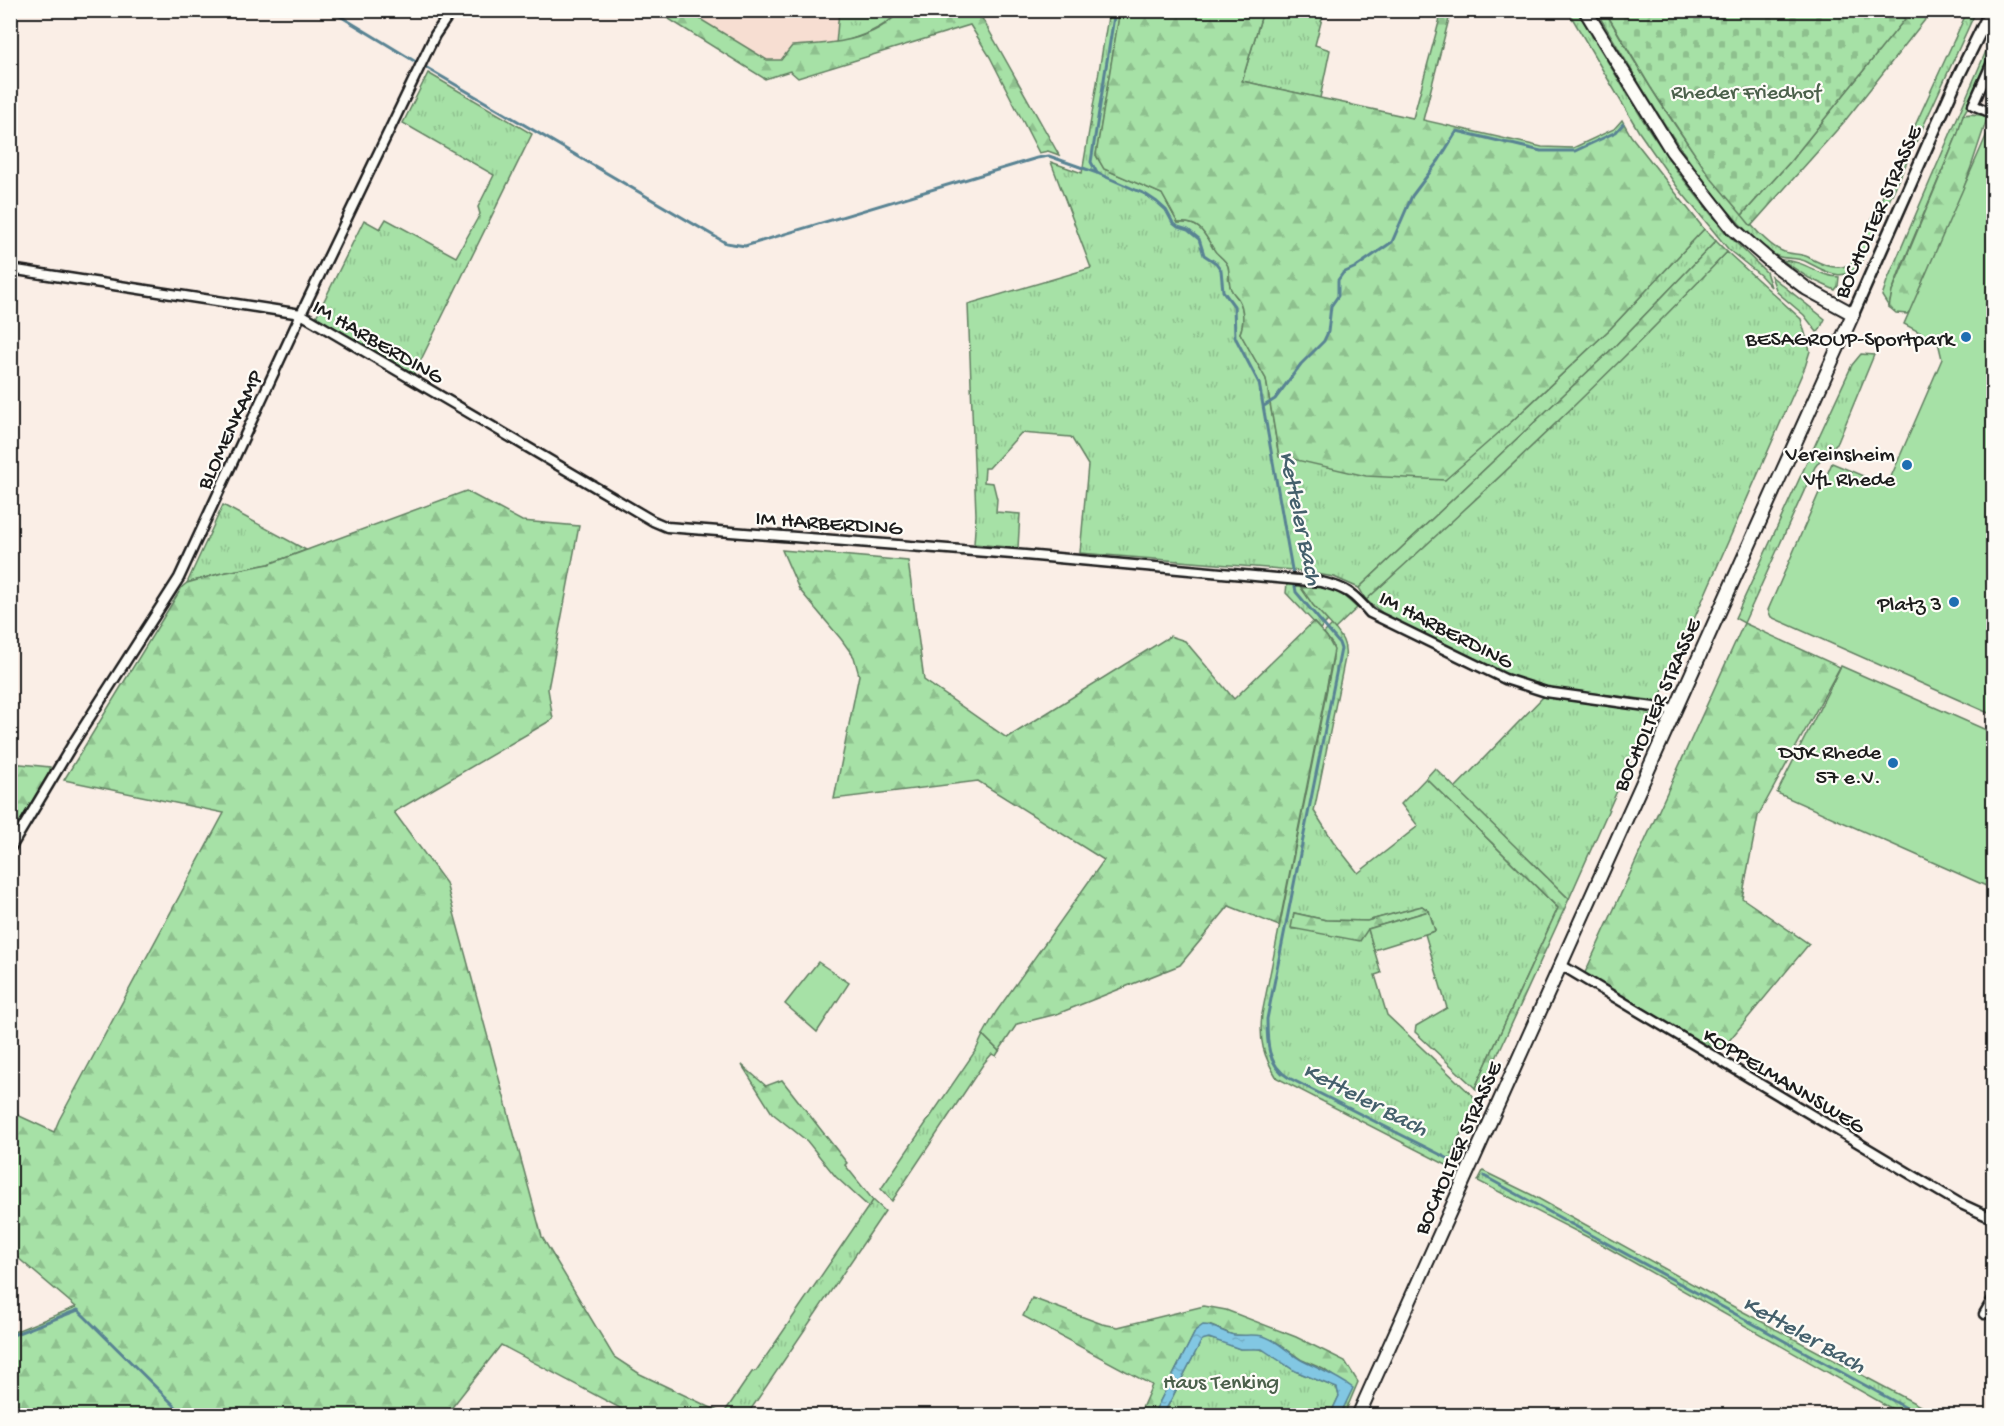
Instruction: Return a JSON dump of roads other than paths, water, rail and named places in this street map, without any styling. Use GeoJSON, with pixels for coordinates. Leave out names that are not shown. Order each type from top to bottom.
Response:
{"type":"FeatureCollection","features":[{"type":"Feature","properties":{"kind":"main road"},"geometry":{"type":"LineString","coordinates":[[1585,10],[1672,151],[1733,229],[1770,261],[1808,289],[1853,314]]}},
{"type":"Feature","properties":{"kind":"main road","name":"BOCHOLTER STRASSE"},"geometry":{"type":"LineString","coordinates":[[1358,1416],[1853,314]]}},
{"type":"Feature","properties":{"kind":"street","name":"BLOMENKAMP"},"geometry":{"type":"LineString","coordinates":[[10,849],[74,742],[179,578],[301,315],[435,35],[453,10]]}},
{"type":"Feature","properties":{"kind":"street","name":"BOCHOLTER STRASSE"},"geometry":{"type":"LineString","coordinates":[[1853,314],[1957,79],[1992,10]]}},
{"type":"Feature","properties":{"kind":"street"},"geometry":{"type":"LineString","coordinates":[[1994,58],[1973,105],[1994,114]]}},
{"type":"Feature","properties":{"kind":"street","name":"IM HARBERDING"},"geometry":{"type":"LineString","coordinates":[[10,269],[301,315],[667,527],[1025,555],[1301,580],[1340,586],[1356,597],[1370,613],[1505,679],[1546,692],[1675,710]]}},
{"type":"Feature","properties":{"kind":"street","name":"KOPPELMANNSWEG"},"geometry":{"type":"LineString","coordinates":[[1561,965],[1959,1203],[1994,1219]]}},
{"type":"Feature","properties":{"kind":"street"},"geometry":{"type":"LineString","coordinates":[[1984,1314],[1994,1297]]}},
{"type":"Feature","properties":{"kind":"water"},"geometry":{"type":"Polygon","coordinates":[[[1203,1325],[1234,1335],[1259,1335],[1268,1338],[1298,1358],[1347,1384],[1353,1388],[1340,1415],[1330,1415],[1339,1396],[1337,1388],[1295,1371],[1262,1349],[1240,1349],[1209,1338],[1202,1340],[1163,1415],[1153,1415],[1196,1330],[1203,1325]]]}},
{"type":"Feature","properties":{"kind":"waterway"},"geometry":{"type":"LineString","coordinates":[[330,10],[416,62]]}},
{"type":"Feature","properties":{"kind":"waterway","name":"Ketteler Bach"},"geometry":{"type":"LineString","coordinates":[[1115,10],[1091,162],[1097,173],[1145,194],[1157,202],[1166,210],[1173,223],[1188,230],[1199,239],[1204,255],[1216,263],[1221,270],[1223,291],[1234,306],[1235,337],[1259,383],[1296,592],[1339,643],[1341,649],[1267,1019],[1267,1036],[1272,1060],[1276,1067],[1289,1078],[1455,1162]]}},
{"type":"Feature","properties":{"kind":"waterway"},"geometry":{"type":"LineString","coordinates":[[427,68],[726,243],[745,246],[1037,158],[1049,156],[1097,173]]}},
{"type":"Feature","properties":{"kind":"waterway"},"geometry":{"type":"LineString","coordinates":[[1264,406],[1275,399],[1301,364],[1324,341],[1328,332],[1331,306],[1338,296],[1338,280],[1343,273],[1356,267],[1392,242],[1412,196],[1457,131],[1541,151],[1575,151],[1616,132],[1623,124]]}},
{"type":"Feature","properties":{"kind":"waterway","name":"Ketteler Bach"},"geometry":{"type":"LineString","coordinates":[[1484,1176],[1921,1416]]}},
{"type":"Feature","properties":{"kind":"waterway"},"geometry":{"type":"LineString","coordinates":[[10,1336],[78,1310],[185,1416]]}},
{"type":"Feature","properties":{"kind":"place","name":"BESAGROUP-Sportpark"},"geometry":{"type":"Point","coordinates":[1966,337]}},
{"type":"Feature","properties":{"kind":"place","name":"Vereinsheim VfL Rhede"},"geometry":{"type":"Point","coordinates":[1907,465]}},
{"type":"Feature","properties":{"kind":"place","name":"Platz 3"},"geometry":{"type":"Point","coordinates":[1954,602]}},
{"type":"Feature","properties":{"kind":"place","name":"DJK Rhede 57 e.V."},"geometry":{"type":"Point","coordinates":[1893,763]}},
{"type":"Feature","properties":{"kind":"park label","name":"Rheder Friedhof"},"geometry":{"type":"Point","coordinates":[1746,90]}},
{"type":"Feature","properties":{"kind":"park label","name":"Haus Tenking"},"geometry":{"type":"Point","coordinates":[1221,1380]}}]}
